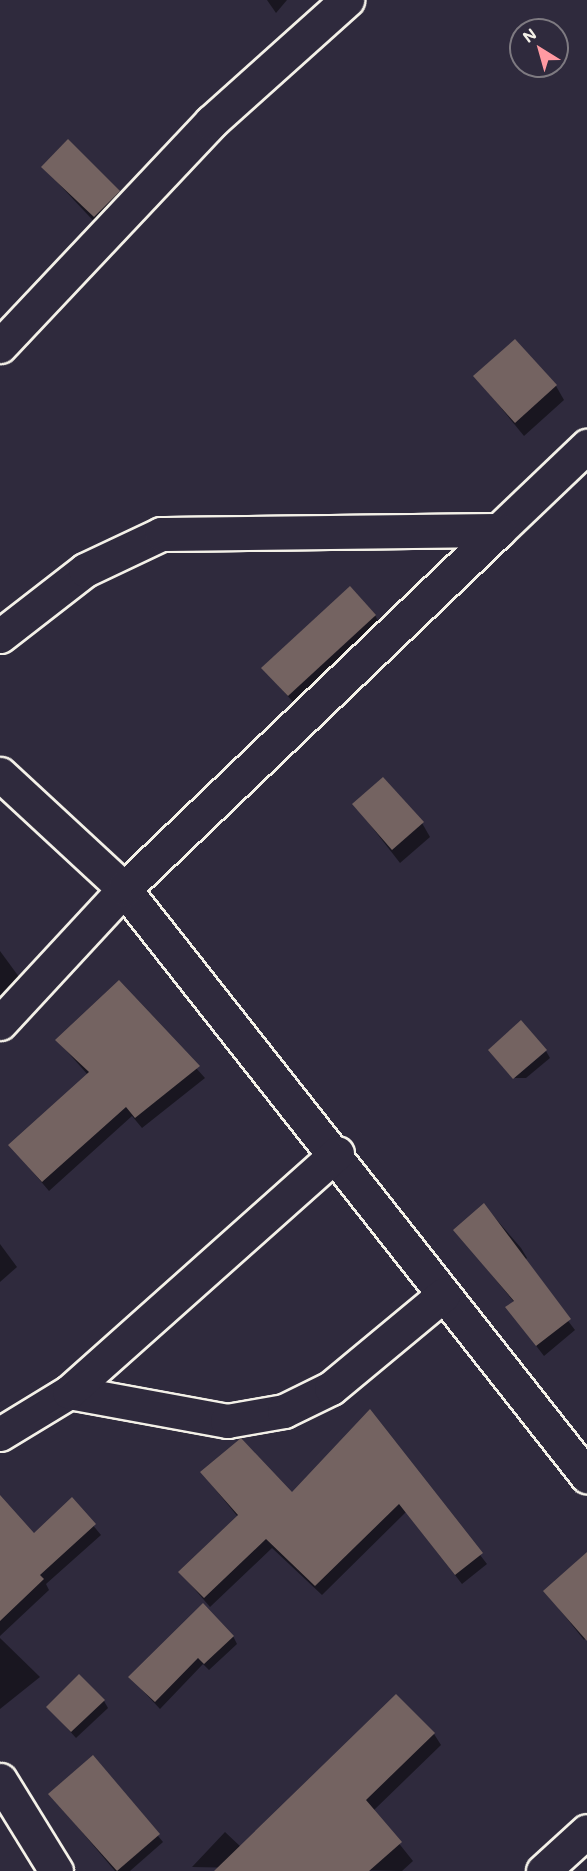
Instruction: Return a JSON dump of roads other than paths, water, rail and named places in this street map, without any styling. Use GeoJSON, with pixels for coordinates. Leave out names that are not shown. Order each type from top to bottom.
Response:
{"type":"FeatureCollection","features":[{"type":"Feature","properties":{"kind":"street"},"geometry":{"type":"LineString","coordinates":[[7,329],[211,122],[347,0]]}},
{"type":"Feature","properties":{"kind":"street"},"geometry":{"type":"LineString","coordinates":[[0,1023],[124,889],[587,446]]}},
{"type":"Feature","properties":{"kind":"street"},"geometry":{"type":"LineString","coordinates":[[0,636],[85,570],[161,534],[499,530]]}},
{"type":"Feature","properties":{"kind":"street"},"geometry":{"type":"LineString","coordinates":[[0,774],[124,889],[337,1153],[443,1295],[587,1476]]}},
{"type":"Feature","properties":{"kind":"street"},"geometry":{"type":"LineString","coordinates":[[0,1434],[69,1392],[337,1153]]}},
{"type":"Feature","properties":{"kind":"street"},"geometry":{"type":"LineString","coordinates":[[69,1392],[227,1421],[284,1411],[330,1388],[443,1295]]}},
{"type":"Feature","properties":{"kind":"street"},"geometry":{"type":"LineString","coordinates":[[0,1780],[56,1871]]}},
{"type":"Feature","properties":{"kind":"street"},"geometry":{"type":"LineString","coordinates":[[543,1871],[587,1831]]}}]}
